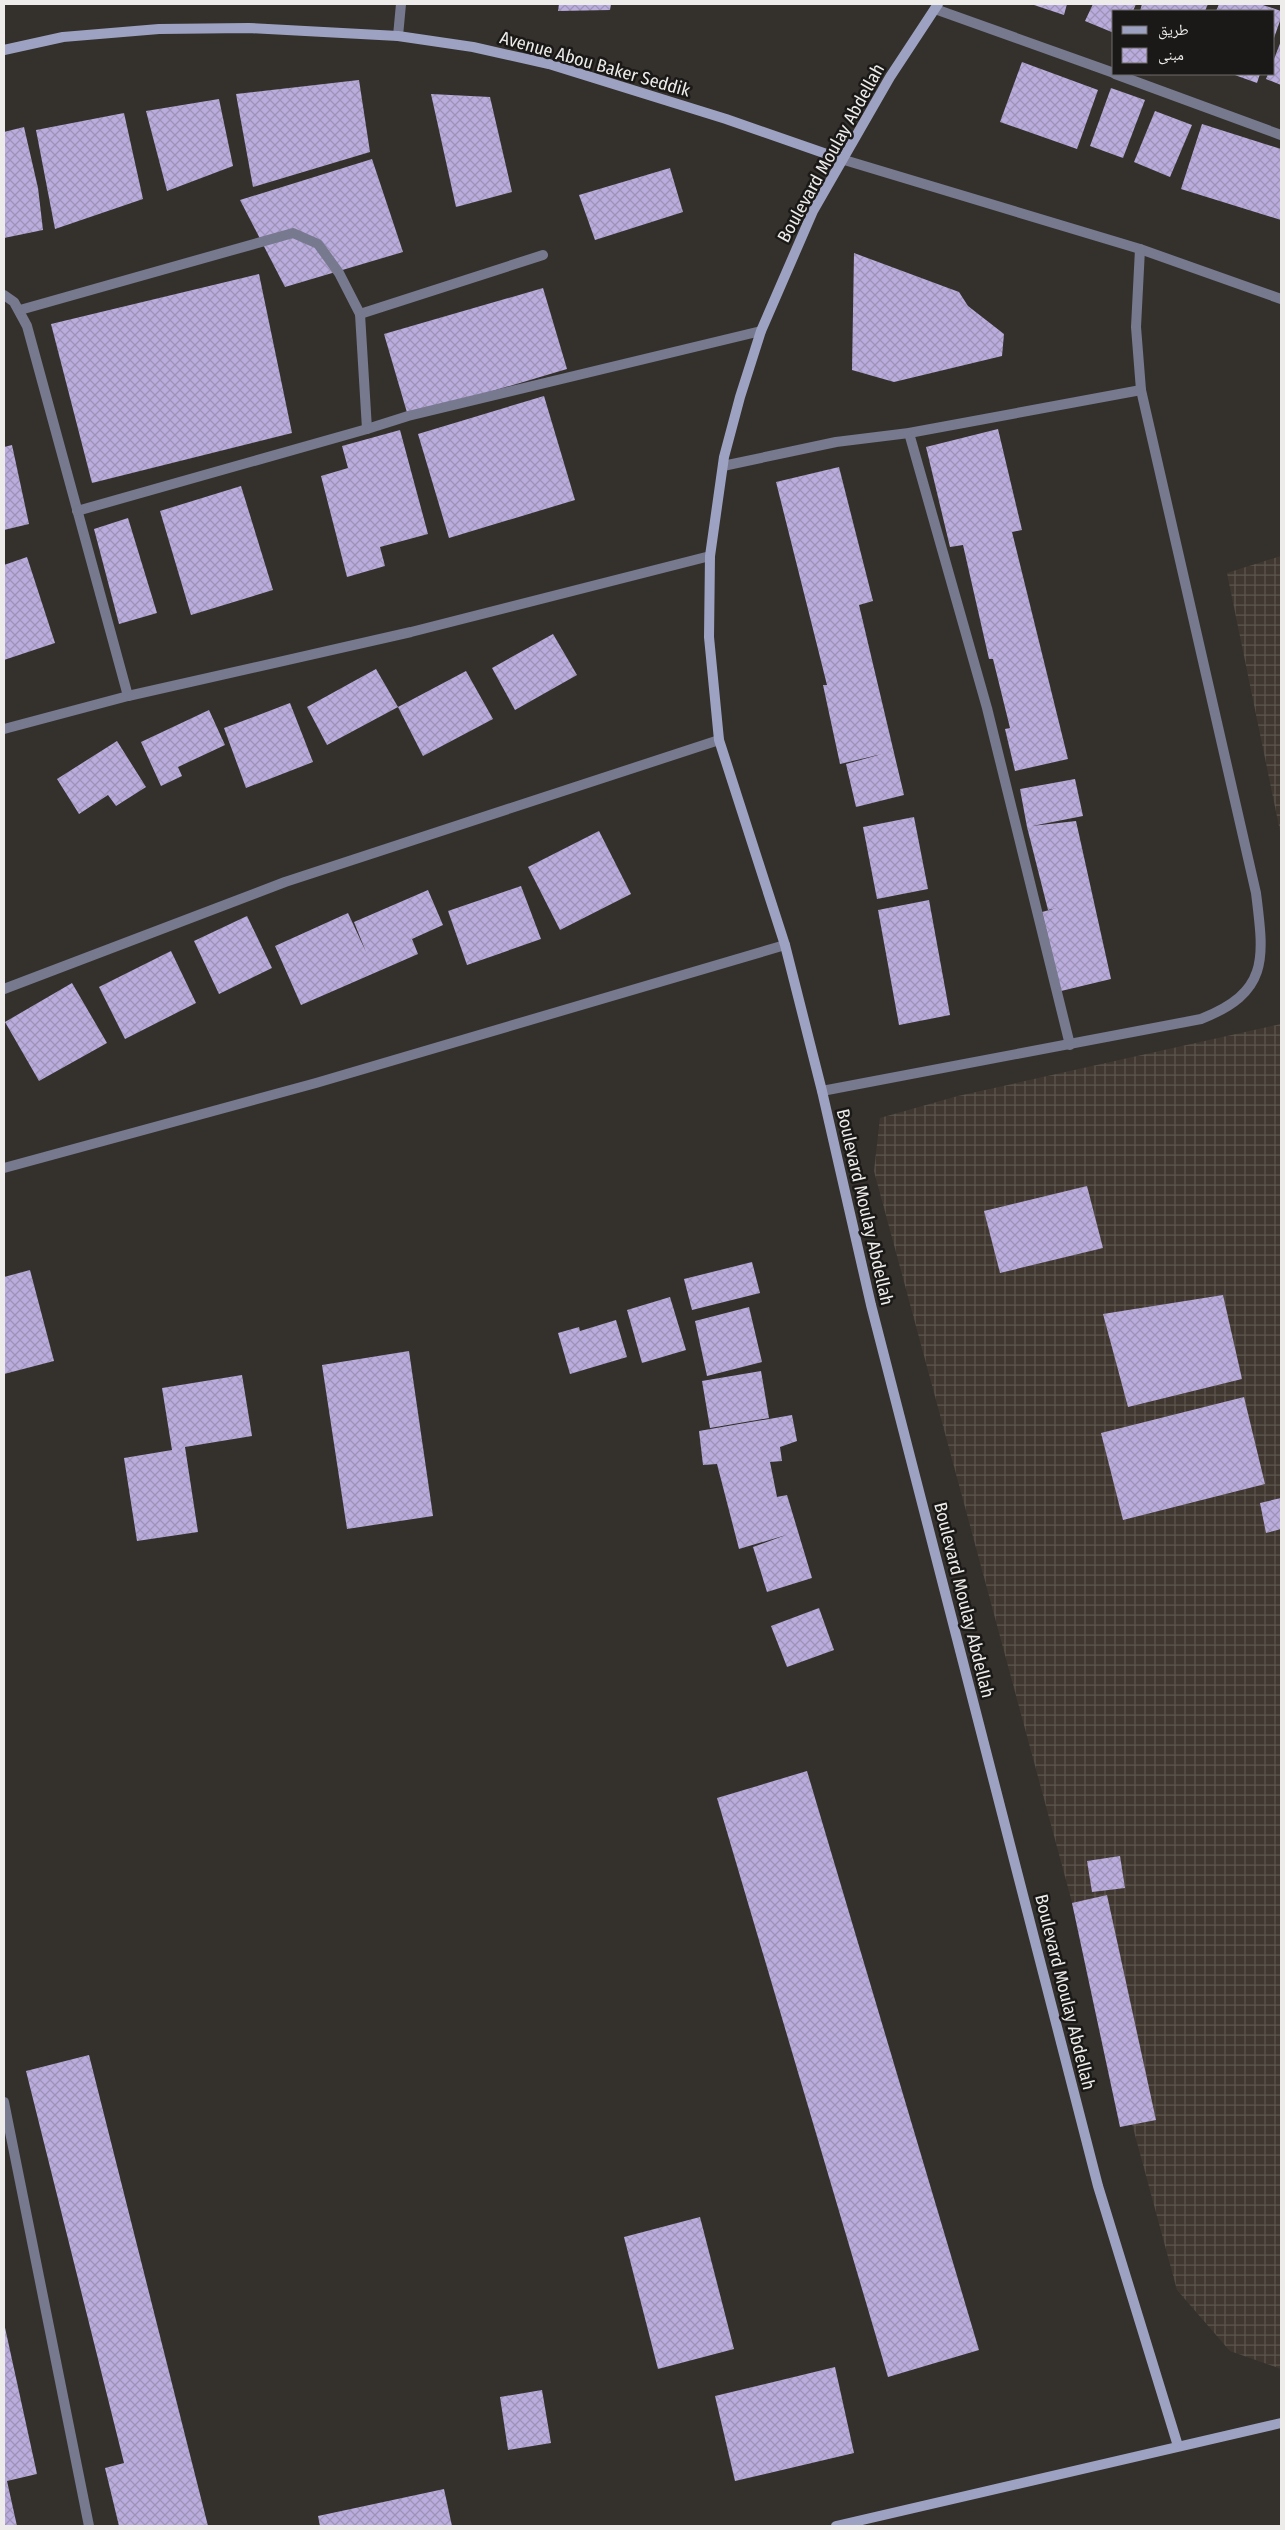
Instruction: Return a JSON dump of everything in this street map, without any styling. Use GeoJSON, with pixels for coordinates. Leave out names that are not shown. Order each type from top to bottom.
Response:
{"type":"FeatureCollection","features":[{"type":"Feature","properties":{"kind":"main road","name":"Boulevard Moulay Abdellah"},"geometry":{"type":"LineString","coordinates":[[937,6],[890,77],[812,211],[761,331],[740,397],[723,466],[710,556],[708,637],[719,740],[784,945],[822,1091],[874,1314],[1098,2186],[1178,2446]]}},
{"type":"Feature","properties":{"kind":"main road","name":"Avenue Abou Baker Seddik"},"geometry":{"type":"LineString","coordinates":[[4,50],[63,37],[158,28],[249,28],[398,36],[473,47],[549,64],[726,119],[841,159]]}},
{"type":"Feature","properties":{"kind":"main road"},"geometry":{"type":"LineString","coordinates":[[836,2526],[1281,2423]]}},
{"type":"Feature","properties":{"kind":"street"},"geometry":{"type":"LineString","coordinates":[[398,36],[401,4]]}},
{"type":"Feature","properties":{"kind":"street"},"geometry":{"type":"LineString","coordinates":[[937,6],[1112,73]]}},
{"type":"Feature","properties":{"kind":"street"},"geometry":{"type":"LineString","coordinates":[[1117,75],[1281,135]]}},
{"type":"Feature","properties":{"kind":"street"},"geometry":{"type":"LineString","coordinates":[[841,159],[1140,249],[1281,299]]}},
{"type":"Feature","properties":{"kind":"street"},"geometry":{"type":"LineString","coordinates":[[20,310],[293,233],[318,244],[339,273],[360,314],[367,429]]}},
{"type":"Feature","properties":{"kind":"street"},"geometry":{"type":"LineString","coordinates":[[822,1091],[1201,1019],[1220,1011],[1238,1000],[1249,988],[1258,972],[1262,950],[1256,893],[1141,390],[1136,318],[1140,249]]}},
{"type":"Feature","properties":{"kind":"street"},"geometry":{"type":"LineString","coordinates":[[360,314],[543,255]]}},
{"type":"Feature","properties":{"kind":"street"},"geometry":{"type":"LineString","coordinates":[[4,295],[14,302],[20,310],[27,326],[128,696]]}},
{"type":"Feature","properties":{"kind":"street"},"geometry":{"type":"LineString","coordinates":[[77,511],[408,416],[761,331]]}},
{"type":"Feature","properties":{"kind":"street"},"geometry":{"type":"LineString","coordinates":[[723,466],[836,442],[909,433],[1141,390]]}},
{"type":"Feature","properties":{"kind":"street"},"geometry":{"type":"LineString","coordinates":[[909,433],[987,708],[1070,1045]]}},
{"type":"Feature","properties":{"kind":"street"},"geometry":{"type":"LineString","coordinates":[[4,730],[128,696],[411,632],[710,556]]}},
{"type":"Feature","properties":{"kind":"street"},"geometry":{"type":"LineString","coordinates":[[4,989],[285,882],[719,740]]}},
{"type":"Feature","properties":{"kind":"street"},"geometry":{"type":"LineString","coordinates":[[4,1168],[316,1083],[784,945]]}},
{"type":"Feature","properties":{"kind":"street"},"geometry":{"type":"LineString","coordinates":[[4,2102],[89,2526]]}},
{"type":"Feature","properties":{"kind":"shaded area"},"geometry":{"type":"Polygon","coordinates":[[[1281,556],[1281,836],[1227,573],[1281,556]]]}},
{"type":"Feature","properties":{"kind":"shaded area"},"geometry":{"type":"Polygon","coordinates":[[[1281,1024],[1281,2369],[1230,2351],[1177,2290],[874,1171],[880,1118],[958,1096],[1281,1024]]]}},
{"type":"Feature","properties":{"kind":"building"},"geometry":{"type":"Polygon","coordinates":[[[559,4],[611,4],[610,10],[558,11],[559,4]]]}},
{"type":"Feature","properties":{"kind":"building"},"geometry":{"type":"Polygon","coordinates":[[[1031,4],[1067,4],[1064,15],[1031,4]]]}},
{"type":"Feature","properties":{"kind":"building"},"geometry":{"type":"Polygon","coordinates":[[[1093,4],[1136,4],[1133,10],[1112,10],[1112,32],[1085,21],[1093,4]]]}},
{"type":"Feature","properties":{"kind":"building"},"geometry":{"type":"Polygon","coordinates":[[[1142,4],[1208,4],[1205,10],[1140,10],[1142,4]]]}},
{"type":"Feature","properties":{"kind":"building"},"geometry":{"type":"Polygon","coordinates":[[[1219,4],[1260,4],[1281,11],[1281,18],[1275,35],[1275,10],[1216,10],[1219,4]]]}},
{"type":"Feature","properties":{"kind":"building"},"geometry":{"type":"Polygon","coordinates":[[[1281,41],[1281,85],[1266,79],[1268,75],[1275,75],[1275,56],[1281,41]]]}},
{"type":"Feature","properties":{"kind":"building"},"geometry":{"type":"Polygon","coordinates":[[[1022,62],[1098,90],[1077,149],[1000,122],[1022,62]]]}},
{"type":"Feature","properties":{"kind":"building"},"geometry":{"type":"Polygon","coordinates":[[[1235,75],[1260,75],[1257,83],[1235,75]]]}},
{"type":"Feature","properties":{"kind":"building"},"geometry":{"type":"Polygon","coordinates":[[[359,80],[370,152],[253,187],[236,94],[359,80]]]}},
{"type":"Feature","properties":{"kind":"building"},"geometry":{"type":"Polygon","coordinates":[[[1111,88],[1145,100],[1123,158],[1090,146],[1111,88]]]}},
{"type":"Feature","properties":{"kind":"building"},"geometry":{"type":"Polygon","coordinates":[[[431,94],[490,97],[512,192],[456,207],[431,94]]]}},
{"type":"Feature","properties":{"kind":"building"},"geometry":{"type":"Polygon","coordinates":[[[219,99],[233,166],[167,191],[146,111],[219,99]]]}},
{"type":"Feature","properties":{"kind":"building"},"geometry":{"type":"Polygon","coordinates":[[[1155,111],[1192,125],[1170,177],[1134,162],[1155,111]]]}},
{"type":"Feature","properties":{"kind":"building"},"geometry":{"type":"Polygon","coordinates":[[[124,113],[143,199],[55,229],[36,130],[124,113]]]}},
{"type":"Feature","properties":{"kind":"building"},"geometry":{"type":"Polygon","coordinates":[[[1202,124],[1281,149],[1281,220],[1181,189],[1202,124]]]}},
{"type":"Feature","properties":{"kind":"building"},"geometry":{"type":"Polygon","coordinates":[[[24,127],[38,188],[43,230],[4,238],[4,132],[24,127]]]}},
{"type":"Feature","properties":{"kind":"building"},"geometry":{"type":"Polygon","coordinates":[[[372,159],[403,252],[285,287],[240,200],[372,159]]]}},
{"type":"Feature","properties":{"kind":"building"},"geometry":{"type":"Polygon","coordinates":[[[670,168],[683,212],[595,240],[579,195],[670,168]]]}},
{"type":"Feature","properties":{"kind":"building"},"geometry":{"type":"Polygon","coordinates":[[[854,253],[959,292],[968,306],[1004,334],[1002,356],[894,382],[852,370],[854,253]]]}},
{"type":"Feature","properties":{"kind":"building"},"geometry":{"type":"Polygon","coordinates":[[[259,274],[292,433],[92,483],[51,324],[259,274]]]}},
{"type":"Feature","properties":{"kind":"building"},"geometry":{"type":"Polygon","coordinates":[[[543,288],[567,369],[408,416],[384,334],[543,288]]]}},
{"type":"Feature","properties":{"kind":"building"},"geometry":{"type":"Polygon","coordinates":[[[544,396],[575,500],[449,538],[418,434],[544,396]]]}},
{"type":"Feature","properties":{"kind":"building"},"geometry":{"type":"Polygon","coordinates":[[[998,429],[1022,530],[1012,532],[1068,759],[1015,771],[1005,729],[1010,728],[993,659],[989,659],[963,545],[950,547],[926,447],[998,429]]]}},
{"type":"Feature","properties":{"kind":"building"},"geometry":{"type":"Polygon","coordinates":[[[400,430],[428,534],[380,547],[385,566],[347,577],[321,476],[348,468],[342,446],[400,430]]]}},
{"type":"Feature","properties":{"kind":"building"},"geometry":{"type":"Polygon","coordinates":[[[12,445],[29,524],[4,530],[4,447],[12,445]]]}},
{"type":"Feature","properties":{"kind":"building"},"geometry":{"type":"Polygon","coordinates":[[[839,467],[873,601],[859,605],[904,795],[856,807],[846,764],[882,754],[840,764],[823,685],[827,685],[776,482],[839,467]]]}},
{"type":"Feature","properties":{"kind":"building"},"geometry":{"type":"Polygon","coordinates":[[[241,486],[273,590],[191,615],[160,511],[241,486]]]}},
{"type":"Feature","properties":{"kind":"building"},"geometry":{"type":"Polygon","coordinates":[[[128,518],[157,613],[119,624],[94,529],[128,518]]]}},
{"type":"Feature","properties":{"kind":"building"},"geometry":{"type":"Polygon","coordinates":[[[27,557],[55,643],[4,660],[4,565],[27,557]]]}},
{"type":"Feature","properties":{"kind":"building"},"geometry":{"type":"Polygon","coordinates":[[[553,634],[577,675],[515,710],[492,668],[553,634]]]}},
{"type":"Feature","properties":{"kind":"building"},"geometry":{"type":"Polygon","coordinates":[[[376,669],[398,707],[327,745],[307,707],[376,669]]]}},
{"type":"Feature","properties":{"kind":"building"},"geometry":{"type":"Polygon","coordinates":[[[466,671],[493,719],[423,756],[398,707],[466,671]]]}},
{"type":"Feature","properties":{"kind":"building"},"geometry":{"type":"Polygon","coordinates":[[[290,703],[313,762],[246,788],[224,728],[290,703]]]}},
{"type":"Feature","properties":{"kind":"building"},"geometry":{"type":"Polygon","coordinates":[[[209,710],[225,745],[178,767],[182,776],[161,786],[141,742],[209,710]]]}},
{"type":"Feature","properties":{"kind":"building"},"geometry":{"type":"Polygon","coordinates":[[[117,741],[146,787],[116,806],[108,795],[79,814],[57,779],[117,741]]]}},
{"type":"Feature","properties":{"kind":"building"},"geometry":{"type":"Polygon","coordinates":[[[1075,779],[1083,816],[1032,826],[1076,821],[1111,979],[1061,991],[1042,912],[1057,908],[1048,910],[1027,827],[1020,789],[1075,779]]]}},
{"type":"Feature","properties":{"kind":"building"},"geometry":{"type":"Polygon","coordinates":[[[914,817],[928,889],[877,899],[863,827],[914,817]]]}},
{"type":"Feature","properties":{"kind":"building"},"geometry":{"type":"Polygon","coordinates":[[[599,831],[631,894],[560,930],[528,867],[599,831]]]}},
{"type":"Feature","properties":{"kind":"building"},"geometry":{"type":"Polygon","coordinates":[[[521,886],[541,939],[467,965],[448,911],[521,886]]]}},
{"type":"Feature","properties":{"kind":"building"},"geometry":{"type":"Polygon","coordinates":[[[428,890],[443,925],[412,939],[418,954],[301,1005],[275,946],[348,913],[366,952],[354,922],[428,890]]]}},
{"type":"Feature","properties":{"kind":"building"},"geometry":{"type":"Polygon","coordinates":[[[929,900],[950,1015],[899,1025],[878,910],[929,900]]]}},
{"type":"Feature","properties":{"kind":"building"},"geometry":{"type":"Polygon","coordinates":[[[247,916],[272,968],[219,994],[194,941],[247,916]]]}},
{"type":"Feature","properties":{"kind":"building"},"geometry":{"type":"Polygon","coordinates":[[[171,951],[196,1003],[125,1039],[99,987],[171,951]]]}},
{"type":"Feature","properties":{"kind":"building"},"geometry":{"type":"Polygon","coordinates":[[[72,983],[107,1043],[39,1081],[5,1022],[72,983]]]}},
{"type":"Feature","properties":{"kind":"building"},"geometry":{"type":"Polygon","coordinates":[[[1087,1186],[1103,1248],[1000,1273],[984,1211],[1087,1186]]]}},
{"type":"Feature","properties":{"kind":"building"},"geometry":{"type":"Polygon","coordinates":[[[752,1262],[760,1293],[692,1310],[684,1279],[752,1262]]]}},
{"type":"Feature","properties":{"kind":"building"},"geometry":{"type":"Polygon","coordinates":[[[30,1270],[54,1361],[4,1374],[4,1277],[30,1270]]]}},
{"type":"Feature","properties":{"kind":"building"},"geometry":{"type":"Polygon","coordinates":[[[1223,1295],[1242,1379],[1128,1407],[1103,1314],[1223,1295]]]}},
{"type":"Feature","properties":{"kind":"building"},"geometry":{"type":"Polygon","coordinates":[[[670,1297],[686,1350],[642,1363],[627,1310],[670,1297]]]}},
{"type":"Feature","properties":{"kind":"building"},"geometry":{"type":"Polygon","coordinates":[[[749,1307],[762,1362],[707,1376],[695,1321],[749,1307]]]}},
{"type":"Feature","properties":{"kind":"building"},"geometry":{"type":"Polygon","coordinates":[[[616,1320],[627,1357],[570,1374],[558,1333],[579,1327],[580,1331],[616,1320]]]}},
{"type":"Feature","properties":{"kind":"building"},"geometry":{"type":"Polygon","coordinates":[[[409,1351],[433,1516],[347,1529],[322,1365],[409,1351]]]}},
{"type":"Feature","properties":{"kind":"building"},"geometry":{"type":"Polygon","coordinates":[[[761,1371],[769,1418],[710,1428],[702,1381],[761,1371]]]}},
{"type":"Feature","properties":{"kind":"building"},"geometry":{"type":"Polygon","coordinates":[[[242,1375],[252,1436],[185,1447],[198,1532],[137,1541],[124,1458],[172,1450],[162,1388],[242,1375]]]}},
{"type":"Feature","properties":{"kind":"building"},"geometry":{"type":"Polygon","coordinates":[[[1244,1397],[1265,1484],[1123,1520],[1101,1433],[1244,1397]]]}},
{"type":"Feature","properties":{"kind":"building"},"geometry":{"type":"Polygon","coordinates":[[[792,1415],[797,1441],[780,1447],[782,1461],[770,1462],[777,1497],[787,1495],[812,1578],[767,1592],[753,1547],[786,1535],[739,1549],[717,1464],[703,1465],[699,1431],[792,1415]]]}},
{"type":"Feature","properties":{"kind":"building"},"geometry":{"type":"Polygon","coordinates":[[[1281,1498],[1281,1529],[1266,1533],[1260,1503],[1281,1498]]]}},
{"type":"Feature","properties":{"kind":"building"},"geometry":{"type":"Polygon","coordinates":[[[819,1608],[834,1650],[787,1667],[771,1626],[819,1608]]]}},
{"type":"Feature","properties":{"kind":"building"},"geometry":{"type":"Polygon","coordinates":[[[807,1771],[979,2350],[888,2377],[717,1798],[807,1771]]]}},
{"type":"Feature","properties":{"kind":"building"},"geometry":{"type":"Polygon","coordinates":[[[1120,1856],[1125,1888],[1092,1892],[1087,1861],[1120,1856]]]}},
{"type":"Feature","properties":{"kind":"building"},"geometry":{"type":"Polygon","coordinates":[[[1107,1895],[1156,2120],[1120,2127],[1072,1903],[1107,1895]]]}},
{"type":"Feature","properties":{"kind":"building"},"geometry":{"type":"Polygon","coordinates":[[[89,2055],[208,2526],[119,2526],[105,2468],[124,2463],[26,2071],[89,2055]]]}},
{"type":"Feature","properties":{"kind":"building"},"geometry":{"type":"Polygon","coordinates":[[[700,2217],[734,2349],[658,2369],[624,2237],[700,2217]]]}},
{"type":"Feature","properties":{"kind":"building"},"geometry":{"type":"Polygon","coordinates":[[[4,2323],[37,2474],[7,2481],[17,2526],[4,2526],[4,2323]]]}},
{"type":"Feature","properties":{"kind":"building"},"geometry":{"type":"Polygon","coordinates":[[[835,2367],[854,2453],[735,2481],[715,2396],[835,2367]]]}},
{"type":"Feature","properties":{"kind":"building"},"geometry":{"type":"Polygon","coordinates":[[[542,2390],[551,2443],[508,2450],[500,2397],[542,2390]]]}},
{"type":"Feature","properties":{"kind":"building"},"geometry":{"type":"Polygon","coordinates":[[[444,2489],[452,2526],[320,2526],[318,2516],[444,2489]]]}}]}
